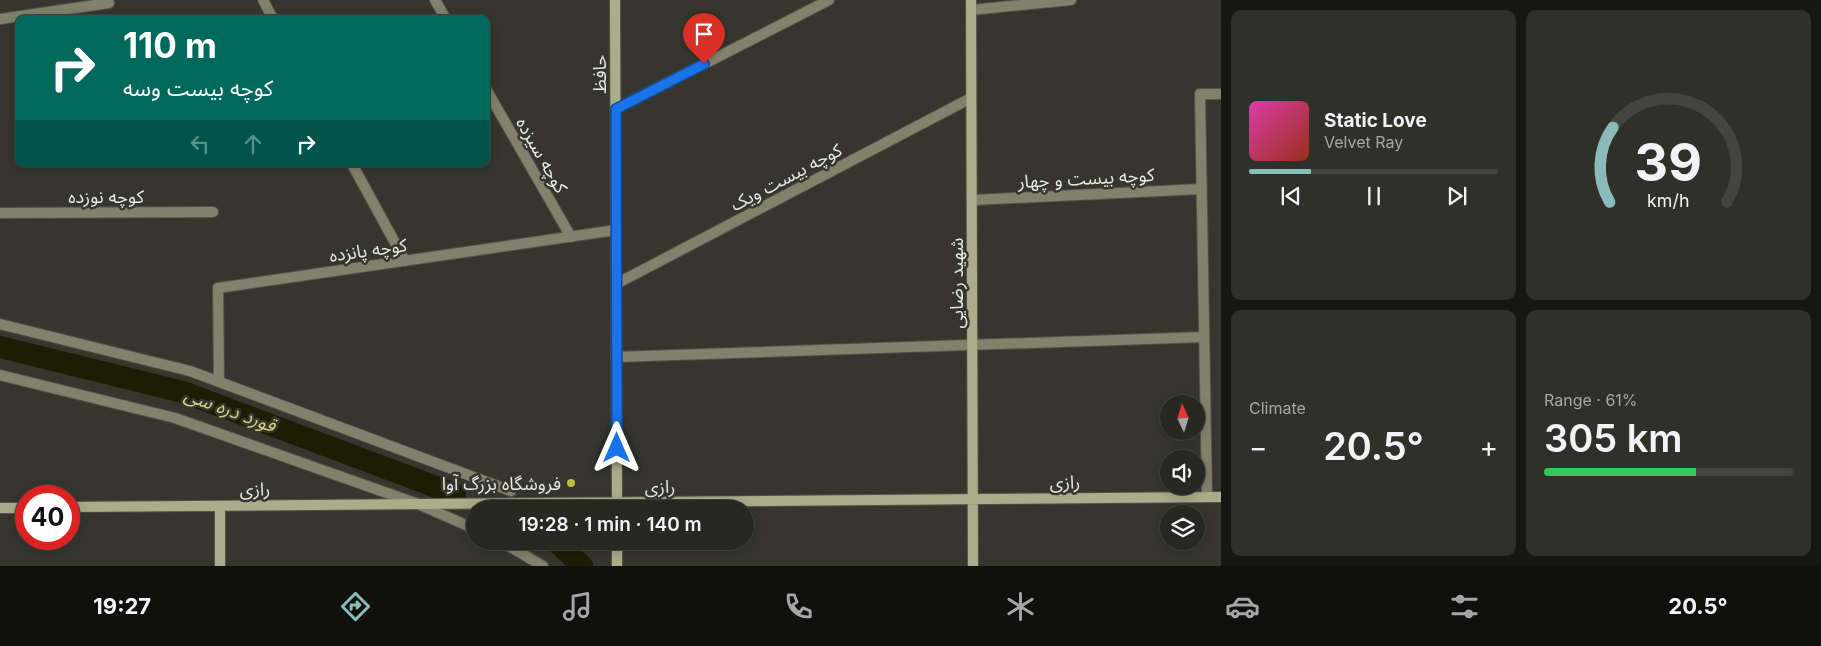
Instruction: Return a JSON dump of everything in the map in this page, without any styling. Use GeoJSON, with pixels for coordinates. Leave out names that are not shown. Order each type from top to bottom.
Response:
{"type":"FeatureCollection","features":[{"type":"Feature","properties":{"kind":"street"},"geometry":{"type":"LineString","coordinates":[[263,0],[271,15]]}},
{"type":"Feature","properties":{"kind":"street"},"geometry":{"type":"LineString","coordinates":[[435,0],[444,15]]}},
{"type":"Feature","properties":{"kind":"street","name":"حافظ"},"geometry":{"type":"LineString","coordinates":[[615,0],[617,500]]}},
{"type":"Feature","properties":{"kind":"street"},"geometry":{"type":"LineString","coordinates":[[616,109],[829,0]]}},
{"type":"Feature","properties":{"kind":"street"},"geometry":{"type":"LineString","coordinates":[[971,5],[1071,0]]}},
{"type":"Feature","properties":{"kind":"street"},"geometry":{"type":"LineString","coordinates":[[27,15],[109,3]]}},
{"type":"Feature","properties":{"kind":"street","name":"شهید رضایی"},"geometry":{"type":"LineString","coordinates":[[971,5],[973,566]]}},
{"type":"Feature","properties":{"kind":"street"},"geometry":{"type":"LineString","coordinates":[[0,19],[15,17]]}},
{"type":"Feature","properties":{"kind":"street"},"geometry":{"type":"LineString","coordinates":[[1207,497],[1200,94],[1221,94]]}},
{"type":"Feature","properties":{"kind":"street","name":"کوچه سیزده"},"geometry":{"type":"LineString","coordinates":[[490,96],[570,237]]}},
{"type":"Feature","properties":{"kind":"street","name":"کوچه بیست ویک"},"geometry":{"type":"LineString","coordinates":[[616,284],[971,98]]}},
{"type":"Feature","properties":{"kind":"street"},"geometry":{"type":"LineString","coordinates":[[354,167],[406,261]]}},
{"type":"Feature","properties":{"kind":"street","name":"کوچه بیست و چهار"},"geometry":{"type":"LineString","coordinates":[[972,200],[1202,189]]}},
{"type":"Feature","properties":{"kind":"street","name":"کوچه نوزده"},"geometry":{"type":"LineString","coordinates":[[0,213],[213,212]]}},
{"type":"Feature","properties":{"kind":"street","name":"کوچه پانزده"},"geometry":{"type":"LineString","coordinates":[[219,382],[218,288],[616,230]]}},
{"type":"Feature","properties":{"kind":"street"},"geometry":{"type":"LineString","coordinates":[[0,324],[190,371],[511,491]]}},
{"type":"Feature","properties":{"kind":"street"},"geometry":{"type":"LineString","coordinates":[[616,357],[1204,337]]}},
{"type":"Feature","properties":{"kind":"street"},"geometry":{"type":"LineString","coordinates":[[0,374],[175,418],[418,504],[466,525]]}},
{"type":"Feature","properties":{"kind":"street","name":"رازی"},"geometry":{"type":"LineString","coordinates":[[754,503],[1221,497]]}},
{"type":"Feature","properties":{"kind":"street","name":"رازی"},"geometry":{"type":"LineString","coordinates":[[80,507],[466,504]]}},
{"type":"Feature","properties":{"kind":"street"},"geometry":{"type":"LineString","coordinates":[[220,506],[220,566]]}},
{"type":"Feature","properties":{"kind":"street"},"geometry":{"type":"LineString","coordinates":[[0,508],[15,508]]}},
{"type":"Feature","properties":{"kind":"street"},"geometry":{"type":"LineString","coordinates":[[515,550],[543,566]]}},
{"type":"Feature","properties":{"kind":"street"},"geometry":{"type":"LineString","coordinates":[[617,550],[617,566]]}},
{"type":"Feature","properties":{"kind":"waterway","name":"قورد دره سی"},"geometry":{"type":"LineString","coordinates":[[0,347],[183,392],[455,494]]}},
{"type":"Feature","properties":{"kind":"waterway","name":"قورد دره سی"},"geometry":{"type":"LineString","coordinates":[[565,550],[582,566]]}},
{"type":"Feature","properties":{"kind":"place","name":"فروشگاه بزرگ آوا"},"geometry":{"type":"Point","coordinates":[571,483]}},
{"type":"Feature","properties":{"kind":"route"},"geometry":{"type":"LineString","coordinates":[[617,448],[616,109],[704,64]]}}]}
